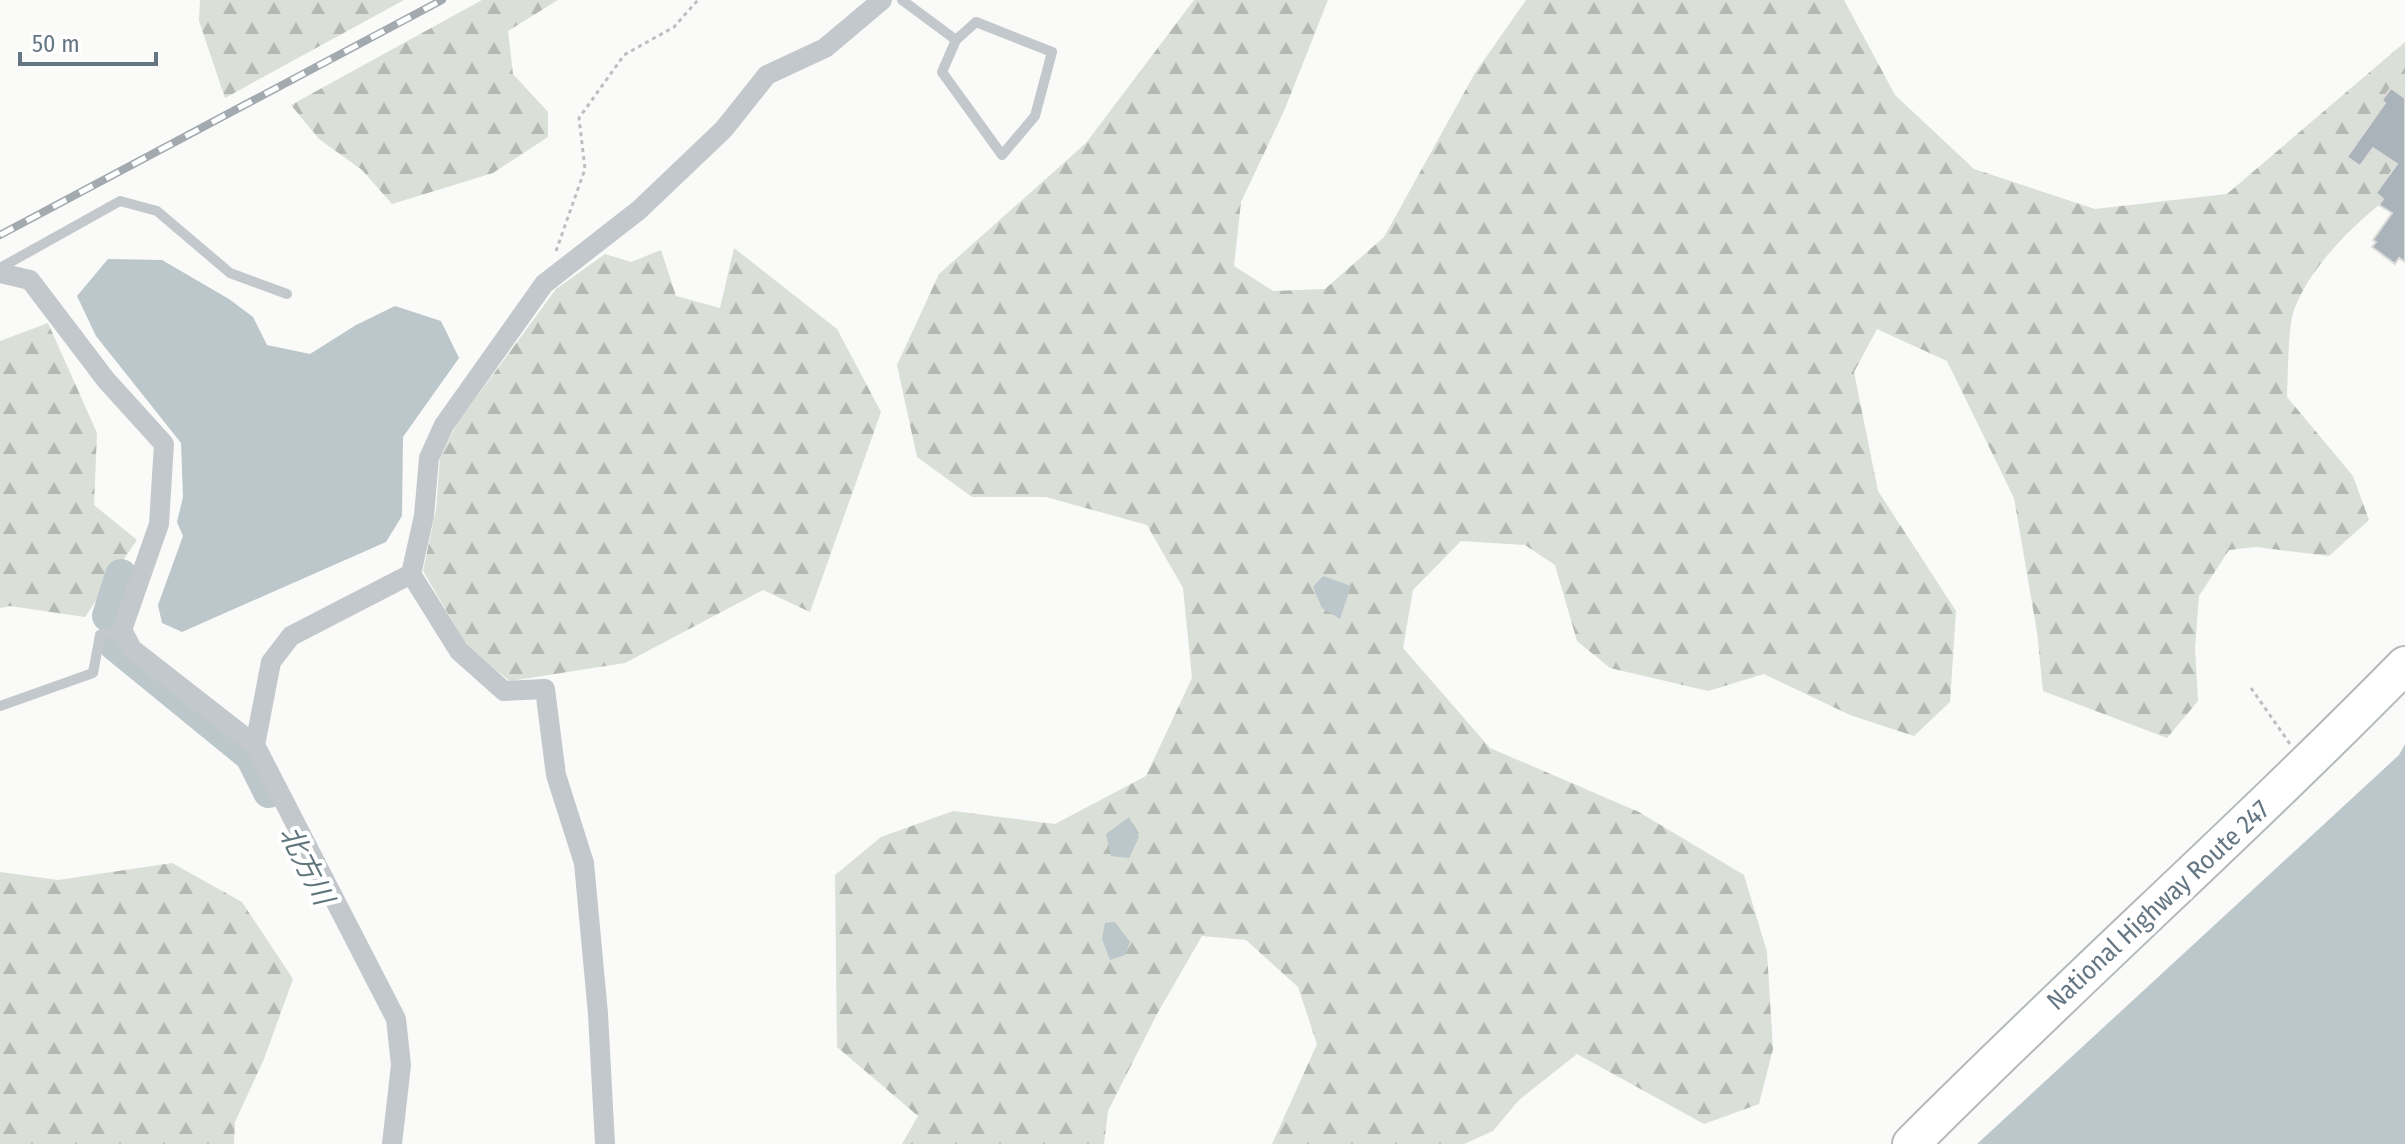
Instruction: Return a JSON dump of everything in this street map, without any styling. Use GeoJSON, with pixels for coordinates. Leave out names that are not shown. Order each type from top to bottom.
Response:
{"type":"FeatureCollection","features":[{"type":"Feature","properties":{"kind":"highway","name":"National Highway Route 247"},"geometry":{"type":"LineString","coordinates":[[1911,1144],[2024,1030],[2305,767],[2405,665]]}},
{"type":"Feature","properties":{"kind":"street"},"geometry":{"type":"LineString","coordinates":[[605,1144],[598,1014],[584,863],[556,775],[545,689],[504,691],[459,651],[411,574],[424,516],[429,458],[444,425],[544,284],[649,200],[724,129],[767,75],[825,48],[882,0]]}},
{"type":"Feature","properties":{"kind":"street"},"geometry":{"type":"LineString","coordinates":[[0,270],[30,280],[106,380],[164,444],[159,524],[122,630],[132,649],[255,745],[396,1019],[401,1065],[392,1144]]}},
{"type":"Feature","properties":{"kind":"street"},"geometry":{"type":"LineString","coordinates":[[255,745],[271,662],[291,636],[411,574]]}},
{"type":"Feature","properties":{"kind":"lane"},"geometry":{"type":"LineString","coordinates":[[902,0],[956,40]]}},
{"type":"Feature","properties":{"kind":"lane"},"geometry":{"type":"LineString","coordinates":[[976,22],[1052,52],[1035,116],[1002,155],[942,72],[956,40],[976,22]]}},
{"type":"Feature","properties":{"kind":"lane"},"geometry":{"type":"LineString","coordinates":[[0,270],[120,201],[157,211],[230,273],[287,294]]}},
{"type":"Feature","properties":{"kind":"lane"},"geometry":{"type":"LineString","coordinates":[[0,706],[93,673],[100,635],[122,630]]}},
{"type":"Feature","properties":{"kind":"path"},"geometry":{"type":"LineString","coordinates":[[544,284],[585,169],[579,118],[624,55],[674,27],[698,0]]}},
{"type":"Feature","properties":{"kind":"path"},"geometry":{"type":"LineString","coordinates":[[2251,688],[2305,767]]}},
{"type":"Feature","properties":{"kind":"green space"},"geometry":{"type":"Polygon","coordinates":[[[200,0],[404,0],[225,98],[199,21],[200,0]]]}},
{"type":"Feature","properties":{"kind":"green space"},"geometry":{"type":"Polygon","coordinates":[[[482,0],[558,0],[508,31],[513,74],[548,112],[548,137],[493,173],[392,204],[362,170],[319,139],[291,105],[482,0]]]}},
{"type":"Feature","properties":{"kind":"green space"},"geometry":{"type":"Polygon","coordinates":[[[1194,0],[1328,0],[1284,111],[1241,202],[1234,266],[1273,291],[1325,289],[1384,237],[1475,73],[1526,0],[1844,0],[1895,95],[1974,169],[2095,209],[2227,194],[2405,42],[2405,186],[2356,225],[2326,257],[2302,292],[2292,317],[2289,339],[2287,397],[2353,476],[2369,520],[2329,556],[2256,547],[2229,550],[2199,596],[2195,648],[2198,701],[2167,738],[2043,691],[2037,632],[2014,498],[1947,361],[1877,329],[1854,372],[1878,491],[1956,611],[1950,702],[1914,736],[1850,715],[1764,674],[1708,691],[1610,668],[1577,641],[1555,565],[1525,545],[1461,541],[1413,590],[1403,648],[1490,748],[1639,812],[1744,875],[1767,952],[1773,1049],[1759,1104],[1704,1124],[1577,1054],[1519,1100],[1493,1131],[1464,1144],[1272,1144],[1317,1044],[1298,987],[1246,940],[1202,936],[1157,1014],[1108,1111],[1104,1144],[902,1144],[918,1116],[837,1047],[835,875],[881,837],[953,811],[1055,824],[1146,776],[1192,678],[1183,588],[1147,525],[1046,497],[972,497],[917,457],[897,365],[939,274],[1086,143],[1194,0]]]}},
{"type":"Feature","properties":{"kind":"green space"},"geometry":{"type":"Polygon","coordinates":[[[734,248],[837,329],[881,412],[810,612],[763,590],[625,663],[510,681],[468,648],[423,571],[436,510],[440,458],[456,425],[556,289],[605,254],[631,262],[661,250],[676,296],[720,308],[734,248]]]}},
{"type":"Feature","properties":{"kind":"green space"},"geometry":{"type":"Polygon","coordinates":[[[48,323],[97,433],[94,505],[137,540],[85,617],[10,606],[0,608],[0,341],[48,323]]]}},
{"type":"Feature","properties":{"kind":"green space"},"geometry":{"type":"Polygon","coordinates":[[[172,863],[242,902],[293,979],[264,1059],[235,1122],[234,1144],[0,1144],[0,872],[58,880],[172,863]]]}},
{"type":"Feature","properties":{"kind":"shaded area"},"geometry":{"type":"Polygon","coordinates":[[[108,259],[162,260],[229,299],[253,317],[267,345],[310,354],[356,325],[395,306],[441,321],[459,358],[403,437],[402,516],[386,542],[182,632],[162,623],[158,605],[183,536],[177,522],[183,497],[181,443],[96,336],[77,296],[108,259]]]}},
{"type":"Feature","properties":{"kind":"shaded area"},"geometry":{"type":"Polygon","coordinates":[[[1323,576],[1351,586],[1340,619],[1322,608],[1313,587],[1323,576]]]}},
{"type":"Feature","properties":{"kind":"shaded area"},"geometry":{"type":"Polygon","coordinates":[[[2405,744],[2405,1144],[1977,1144],[2399,755],[2405,744]]]}},
{"type":"Feature","properties":{"kind":"shaded area"},"geometry":{"type":"Polygon","coordinates":[[[1129,817],[1139,837],[1129,858],[1111,856],[1106,834],[1129,817]]]}},
{"type":"Feature","properties":{"kind":"shaded area"},"geometry":{"type":"Polygon","coordinates":[[[1115,922],[1130,942],[1125,955],[1110,960],[1102,939],[1105,923],[1115,922]]]}},
{"type":"Feature","properties":{"kind":"building"},"geometry":{"type":"Polygon","coordinates":[[[2391,88],[2405,98],[2405,262],[2399,258],[2395,264],[2372,247],[2376,242],[2373,240],[2392,213],[2379,205],[2383,199],[2376,193],[2397,164],[2373,148],[2360,166],[2347,157],[2385,103],[2382,100],[2391,88]]]}},
{"type":"Feature","properties":{"kind":"waterway","name":"北方川"},"geometry":{"type":"LineString","coordinates":[[108,616],[121,575]]}},
{"type":"Feature","properties":{"kind":"waterway","name":"北方川"},"geometry":{"type":"LineString","coordinates":[[114,644],[251,756],[269,792]]}},
{"type":"Feature","properties":{"kind":"railway"},"geometry":{"type":"LineString","coordinates":[[0,235],[442,0]]}}]}
